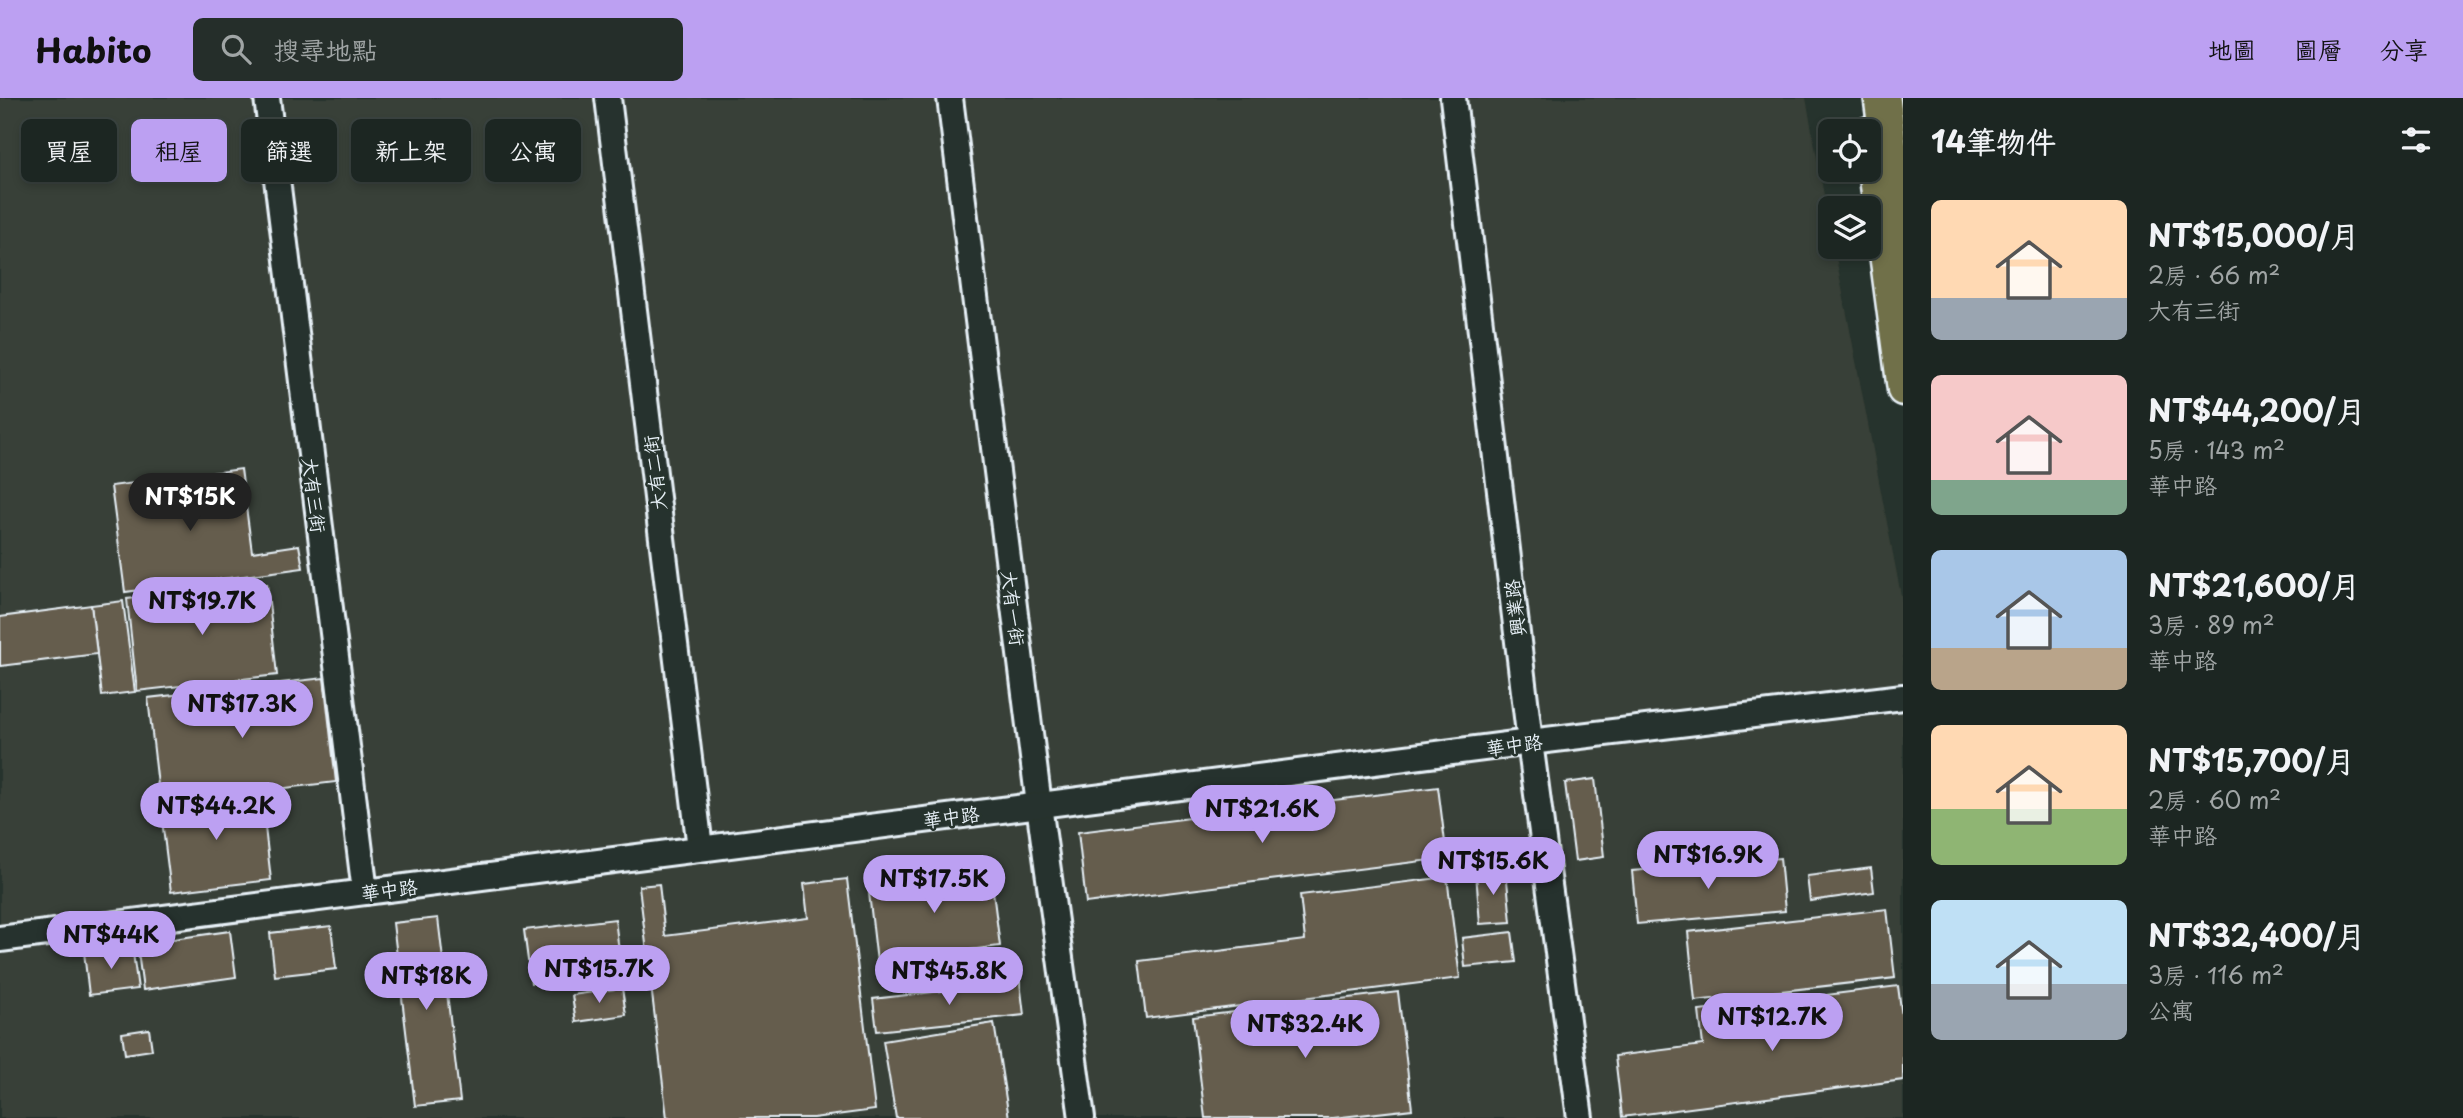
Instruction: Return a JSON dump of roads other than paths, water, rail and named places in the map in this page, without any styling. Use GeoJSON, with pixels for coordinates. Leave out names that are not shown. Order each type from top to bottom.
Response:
{"type":"FeatureCollection","features":[{"type":"Feature","properties":{"kind":"highway"},"geometry":{"type":"LineString","coordinates":[[1882,98],[1903,252]]}},
{"type":"Feature","properties":{"kind":"main road"},"geometry":{"type":"LineString","coordinates":[[1864,98],[1867,119]]}},
{"type":"Feature","properties":{"kind":"main road"},"geometry":{"type":"LineString","coordinates":[[1876,182],[1903,390]]}},
{"type":"Feature","properties":{"kind":"street","name":"大有三街"},"geometry":{"type":"LineString","coordinates":[[267,98],[365,892]]}},
{"type":"Feature","properties":{"kind":"street","name":"大有二街"},"geometry":{"type":"LineString","coordinates":[[608,98],[700,848]]}},
{"type":"Feature","properties":{"kind":"street","name":"大有一街"},"geometry":{"type":"LineString","coordinates":[[950,98],[1039,805],[1082,1118]]}},
{"type":"Feature","properties":{"kind":"street","name":"興業路"},"geometry":{"type":"LineString","coordinates":[[1453,98],[1530,741],[1580,1118]]}},
{"type":"Feature","properties":{"kind":"street","name":"華中路"},"geometry":{"type":"LineString","coordinates":[[0,939],[1530,741],[1903,697]]}}]}
